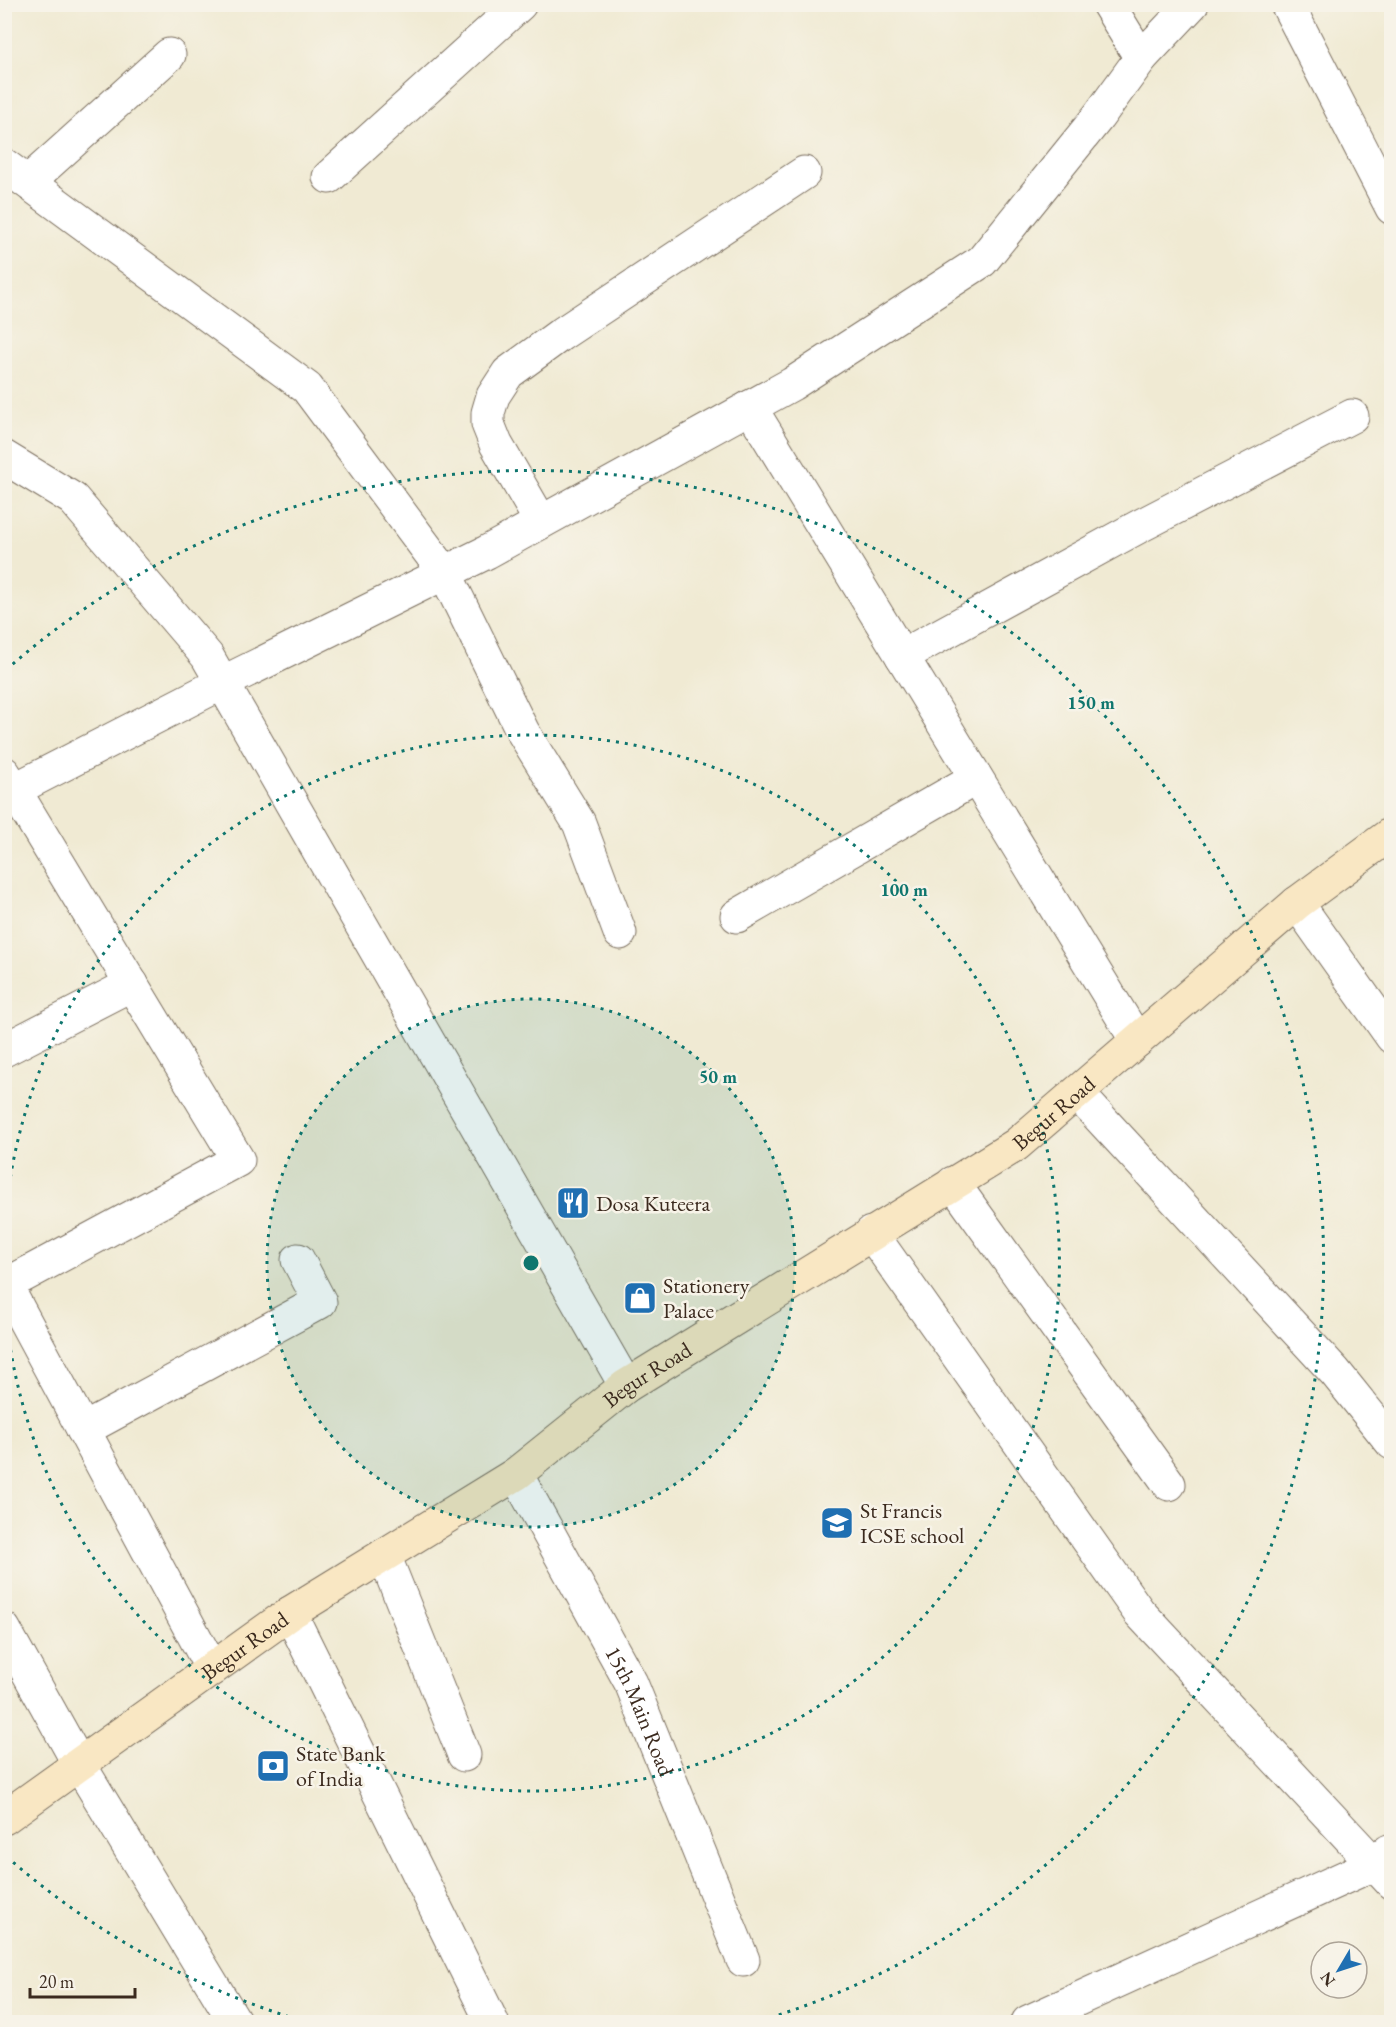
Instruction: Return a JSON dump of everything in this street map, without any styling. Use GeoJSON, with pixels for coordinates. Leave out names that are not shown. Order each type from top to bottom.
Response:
{"type":"FeatureCollection","features":[{"type":"Feature","properties":{"kind":"main road","name":"Begur Road"},"geometry":{"type":"LineString","coordinates":[[4,1818],[290,1613],[516,1474],[626,1386],[1016,1145],[1297,903],[1392,833]]}},
{"type":"Feature","properties":{"kind":"street"},"geometry":{"type":"LineString","coordinates":[[329,177],[520,4]]}},
{"type":"Feature","properties":{"kind":"street"},"geometry":{"type":"LineString","coordinates":[[1108,4],[1141,58]]}},
{"type":"Feature","properties":{"kind":"street"},"geometry":{"type":"LineString","coordinates":[[212,1669],[5,1286],[238,1160],[132,984],[8,786],[445,573],[541,522],[792,384],[981,261],[1098,117],[1141,58],[1192,4]]}},
{"type":"Feature","properties":{"kind":"street"},"geometry":{"type":"LineString","coordinates":[[1287,4],[1392,208]]}},
{"type":"Feature","properties":{"kind":"street"},"geometry":{"type":"LineString","coordinates":[[169,55],[16,173],[307,388],[445,573],[523,732],[579,823],[620,933]]}},
{"type":"Feature","properties":{"kind":"street"},"geometry":{"type":"LineString","coordinates":[[541,522],[496,444],[488,424],[488,413],[493,396],[508,373],[560,335],[804,173]]}},
{"type":"Feature","properties":{"kind":"street"},"geometry":{"type":"LineString","coordinates":[[750,407],[1137,1041]]}},
{"type":"Feature","properties":{"kind":"street"},"geometry":{"type":"LineString","coordinates":[[902,656],[1138,527],[1352,416]]}},
{"type":"Feature","properties":{"kind":"street"},"geometry":{"type":"LineString","coordinates":[[4,457],[73,499],[207,656],[626,1386]]}},
{"type":"Feature","properties":{"kind":"street"},"geometry":{"type":"LineString","coordinates":[[737,916],[976,778]]}},
{"type":"Feature","properties":{"kind":"street"},"geometry":{"type":"LineString","coordinates":[[1297,903],[1392,1037]]}},
{"type":"Feature","properties":{"kind":"street"},"geometry":{"type":"LineString","coordinates":[[4,1050],[132,984]]}},
{"type":"Feature","properties":{"kind":"street"},"geometry":{"type":"LineString","coordinates":[[1077,1093],[1335,1372],[1392,1443]]}},
{"type":"Feature","properties":{"kind":"street"},"geometry":{"type":"LineString","coordinates":[[953,1183],[1168,1484]]}},
{"type":"Feature","properties":{"kind":"street"},"geometry":{"type":"LineString","coordinates":[[871,1233],[1139,1612],[1386,1865],[1040,2020]]}},
{"type":"Feature","properties":{"kind":"street"},"geometry":{"type":"LineString","coordinates":[[83,1430],[320,1302],[298,1260]]}},
{"type":"Feature","properties":{"kind":"street","name":"15th Main Road"},"geometry":{"type":"LineString","coordinates":[[516,1474],[631,1683],[743,1960]]}},
{"type":"Feature","properties":{"kind":"street"},"geometry":{"type":"LineString","coordinates":[[384,1555],[464,1755]]}},
{"type":"Feature","properties":{"kind":"street"},"geometry":{"type":"LineString","coordinates":[[290,1613],[492,2022]]}},
{"type":"Feature","properties":{"kind":"street"},"geometry":{"type":"LineString","coordinates":[[4,1629],[79,1764],[235,2022]]}},
{"type":"Feature","properties":{"kind":"place","name":"Dosa Kuteera"},"geometry":{"type":"Point","coordinates":[573,1203]}},
{"type":"Feature","properties":{"kind":"place","name":"Stationery Palace"},"geometry":{"type":"Point","coordinates":[640,1298]}},
{"type":"Feature","properties":{"kind":"place","name":"St Francis ICSE school"},"geometry":{"type":"Point","coordinates":[837,1523]}},
{"type":"Feature","properties":{"kind":"place","name":"State Bank of India"},"geometry":{"type":"Point","coordinates":[273,1766]}}]}
